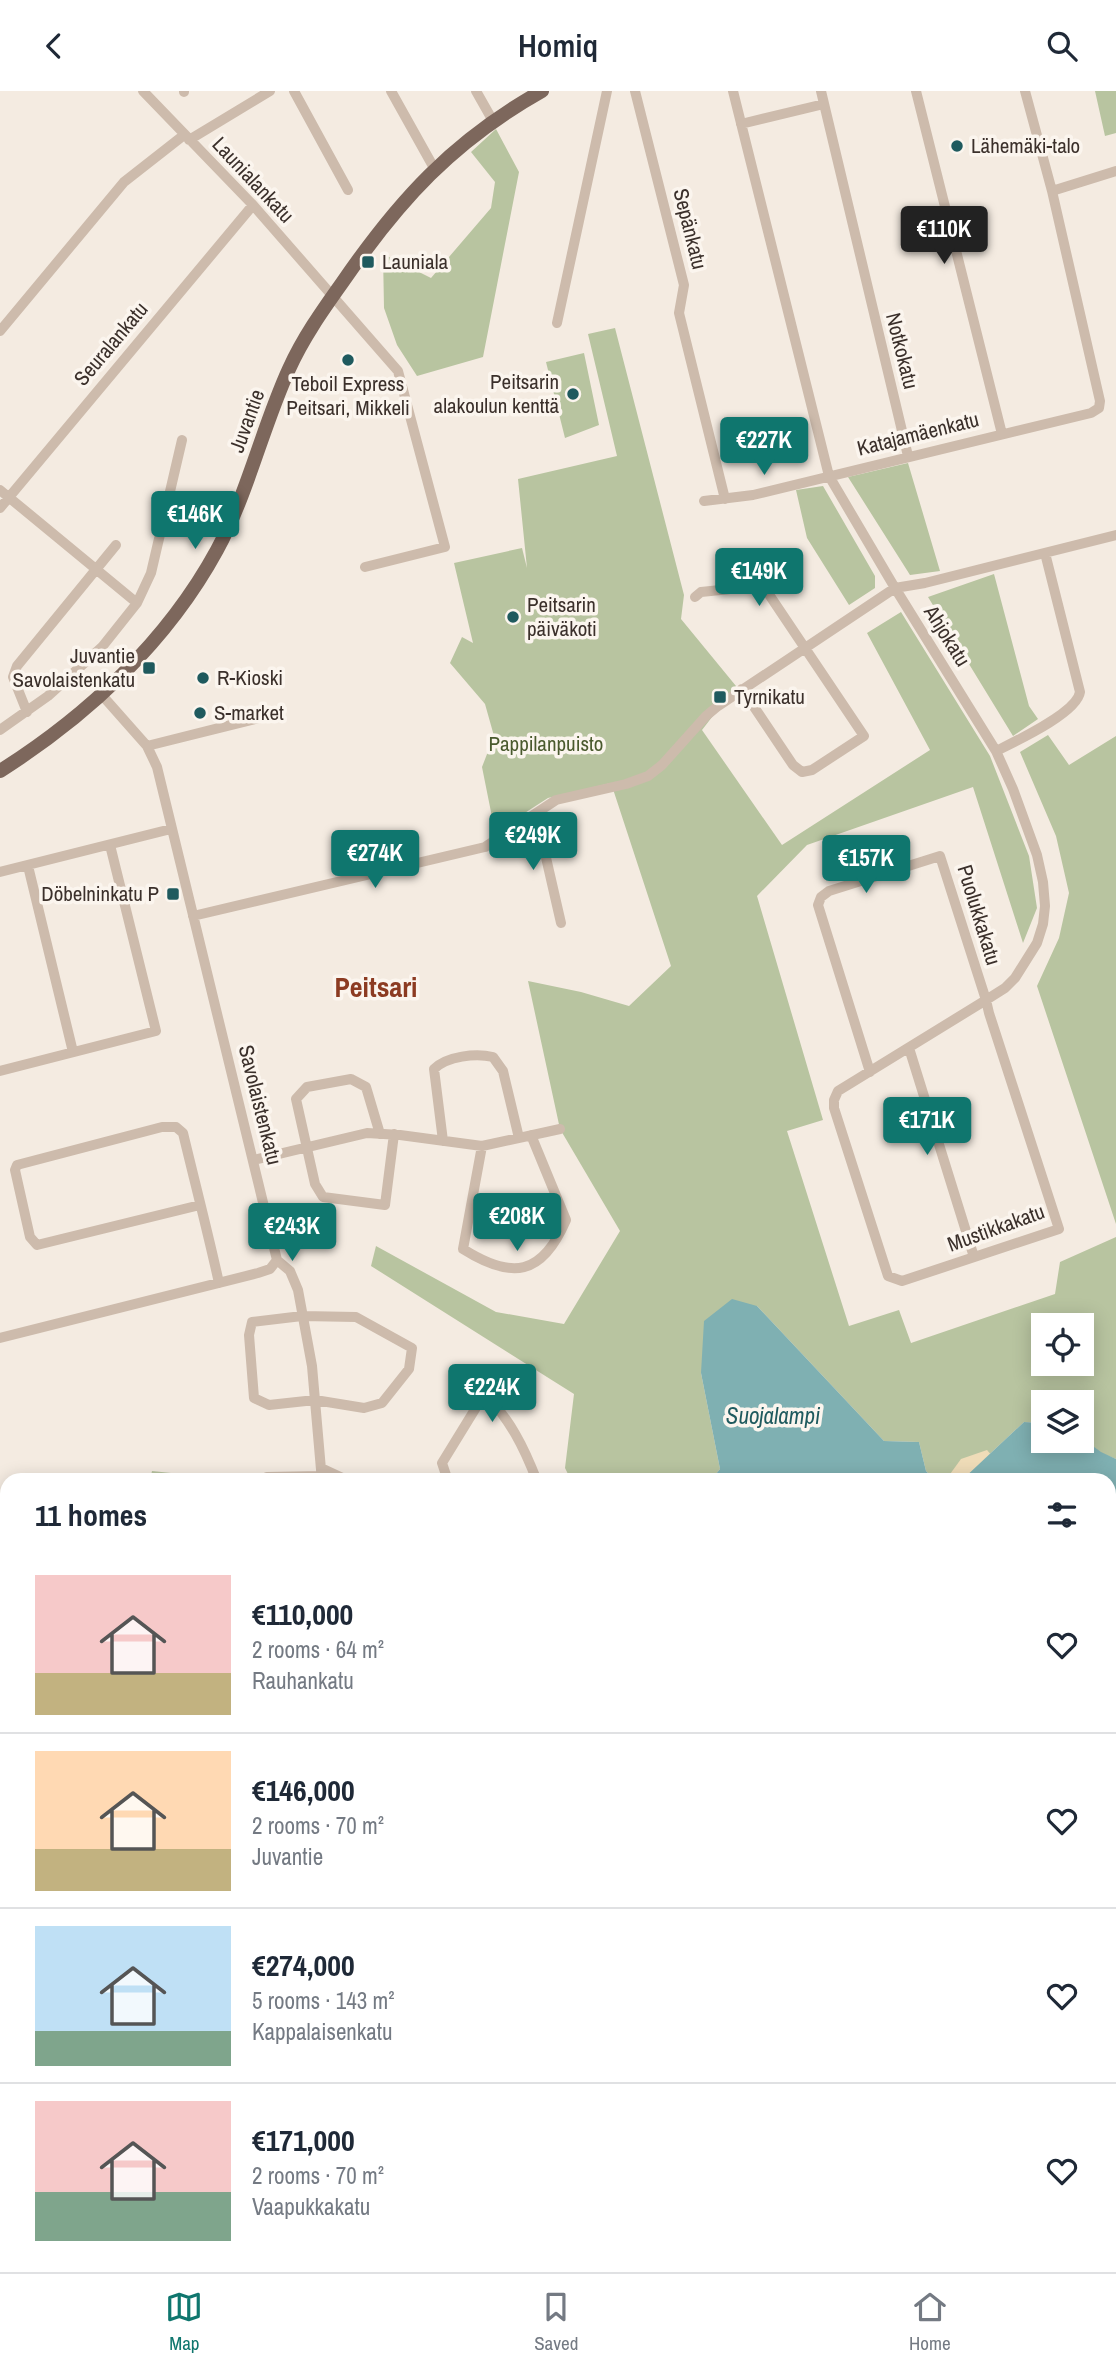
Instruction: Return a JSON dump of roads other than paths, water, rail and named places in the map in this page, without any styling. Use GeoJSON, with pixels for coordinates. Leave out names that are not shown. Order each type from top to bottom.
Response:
{"type":"FeatureCollection","features":[{"type":"Feature","properties":{"kind":"main road","name":"Juvantie"},"geometry":{"type":"LineString","coordinates":[[0,771],[52,734],[101,694],[139,658],[181,605],[216,551],[237,508],[289,369],[308,333],[361,256],[434,168],[493,121],[542,91]]}},
{"type":"Feature","properties":{"kind":"street","name":"Launialankatu"},"geometry":{"type":"LineString","coordinates":[[143,91],[253,205],[398,371],[444,547],[365,568]]}},
{"type":"Feature","properties":{"kind":"street"},"geometry":{"type":"LineString","coordinates":[[0,331],[124,182],[187,137],[270,91]]}},
{"type":"Feature","properties":{"kind":"street"},"geometry":{"type":"LineString","coordinates":[[294,91],[348,190]]}},
{"type":"Feature","properties":{"kind":"street"},"geometry":{"type":"LineString","coordinates":[[391,91],[434,168]]}},
{"type":"Feature","properties":{"kind":"street"},"geometry":{"type":"LineString","coordinates":[[476,91],[493,121]]}},
{"type":"Feature","properties":{"kind":"street"},"geometry":{"type":"LineString","coordinates":[[557,323],[607,91]]}},
{"type":"Feature","properties":{"kind":"street","name":"Sepänkatu"},"geometry":{"type":"LineString","coordinates":[[635,91],[684,285],[679,313],[725,499]]}},
{"type":"Feature","properties":{"kind":"street","name":"Ahjokatu"},"geometry":{"type":"LineString","coordinates":[[733,91],[829,476],[996,751],[1037,855],[1043,882],[1045,906],[1037,943],[1027,962],[1005,988],[838,1091],[834,1108]]}},
{"type":"Feature","properties":{"kind":"street","name":"Notkokatu"},"geometry":{"type":"LineString","coordinates":[[821,91],[908,456]]}},
{"type":"Feature","properties":{"kind":"street"},"geometry":{"type":"LineString","coordinates":[[916,91],[1002,434]]}},
{"type":"Feature","properties":{"kind":"street"},"geometry":{"type":"LineString","coordinates":[[1025,91],[1052,191],[1116,171]]}},
{"type":"Feature","properties":{"kind":"street"},"geometry":{"type":"LineString","coordinates":[[741,124],[824,104]]}},
{"type":"Feature","properties":{"kind":"street","name":"Katajamäenkatu"},"geometry":{"type":"LineString","coordinates":[[704,502],[753,495],[1091,414],[1099,408],[1100,401],[1052,191]]}},
{"type":"Feature","properties":{"kind":"street","name":"Seuralankatu"},"geometry":{"type":"LineString","coordinates":[[0,508],[4,494],[253,205]]}},
{"type":"Feature","properties":{"kind":"street"},"geometry":{"type":"LineString","coordinates":[[0,730],[48,696],[102,647],[137,603],[151,573],[182,440]]}},
{"type":"Feature","properties":{"kind":"street"},"geometry":{"type":"LineString","coordinates":[[4,494],[137,603]]}},
{"type":"Feature","properties":{"kind":"street"},"geometry":{"type":"LineString","coordinates":[[193,916],[485,847],[556,800],[626,784],[648,776],[662,765],[718,706],[895,588],[925,583],[1116,535]]}},
{"type":"Feature","properties":{"kind":"street"},"geometry":{"type":"LineString","coordinates":[[27,712],[13,677],[17,666],[116,545]]}},
{"type":"Feature","properties":{"kind":"street"},"geometry":{"type":"LineString","coordinates":[[996,751],[1037,729],[1079,699],[1080,692],[1045,553]]}},
{"type":"Feature","properties":{"kind":"street"},"geometry":{"type":"LineString","coordinates":[[695,597],[701,592],[764,587],[864,736],[812,770],[802,772],[793,765],[742,689]]}},
{"type":"Feature","properties":{"kind":"street","name":"Savolaistenkatu"},"geometry":{"type":"LineString","coordinates":[[101,694],[147,746],[157,767],[277,1261]]}},
{"type":"Feature","properties":{"kind":"street"},"geometry":{"type":"LineString","coordinates":[[147,746],[259,718]]}},
{"type":"Feature","properties":{"kind":"street"},"geometry":{"type":"LineString","coordinates":[[536,814],[561,923]]}},
{"type":"Feature","properties":{"kind":"street"},"geometry":{"type":"LineString","coordinates":[[0,872],[171,829]]}},
{"type":"Feature","properties":{"kind":"street"},"geometry":{"type":"LineString","coordinates":[[0,1071],[156,1031],[110,845]]}},
{"type":"Feature","properties":{"kind":"street","name":"Puolukkakatu"},"geometry":{"type":"LineString","coordinates":[[870,1072],[818,905],[821,897],[829,891],[940,856],[986,1000]]}},
{"type":"Feature","properties":{"kind":"street"},"geometry":{"type":"LineString","coordinates":[[28,866],[73,1052]]}},
{"type":"Feature","properties":{"kind":"street","name":"Mustikkakatu"},"geometry":{"type":"LineString","coordinates":[[834,1108],[888,1276],[902,1281],[1059,1229],[986,1000]]}},
{"type":"Feature","properties":{"kind":"street"},"geometry":{"type":"LineString","coordinates":[[909,1048],[974,1257]]}},
{"type":"Feature","properties":{"kind":"street"},"geometry":{"type":"LineString","coordinates":[[443,1141],[434,1069],[441,1062],[481,1054],[493,1057],[503,1071],[525,1136],[566,1220],[558,1238],[534,1265],[521,1270],[486,1263],[463,1249],[482,1146]]}},
{"type":"Feature","properties":{"kind":"street"},"geometry":{"type":"LineString","coordinates":[[380,1134],[366,1087],[351,1079],[307,1087],[296,1098],[315,1184],[323,1197],[385,1205],[394,1134]]}},
{"type":"Feature","properties":{"kind":"street"},"geometry":{"type":"LineString","coordinates":[[200,1205],[37,1245],[30,1237],[15,1170],[17,1165],[162,1127],[176,1127],[183,1133],[219,1283]]}},
{"type":"Feature","properties":{"kind":"street"},"geometry":{"type":"LineString","coordinates":[[254,1160],[367,1133],[482,1146],[560,1129]]}},
{"type":"Feature","properties":{"kind":"street"},"geometry":{"type":"LineString","coordinates":[[0,1338],[270,1269],[277,1261],[290,1271],[298,1290],[315,1399],[322,1473]]}},
{"type":"Feature","properties":{"kind":"street"},"geometry":{"type":"LineString","coordinates":[[302,1316],[356,1317],[412,1348],[409,1369],[382,1403],[364,1408],[315,1399],[269,1405],[254,1398],[249,1335],[252,1322],[302,1316]]}},
{"type":"Feature","properties":{"kind":"street"},"geometry":{"type":"LineString","coordinates":[[445,1473],[442,1463],[485,1393],[507,1418],[534,1473]]}},
{"type":"Feature","properties":{"kind":"water","name":"Suojalampi"},"geometry":{"type":"Polygon","coordinates":[[[732,1299],[757,1306],[884,1441],[919,1442],[928,1473],[717,1473],[720,1469],[701,1373],[704,1321],[732,1299]]]}},
{"type":"Feature","properties":{"kind":"water"},"geometry":{"type":"Polygon","coordinates":[[[1024,1422],[1031,1422],[1031,1453],[1094,1453],[1094,1447],[1116,1459],[1116,1473],[969,1473],[1024,1422]]]}},
{"type":"Feature","properties":{"kind":"place","name":"Lähemäki-talo"},"geometry":{"type":"Point","coordinates":[957,146]}},
{"type":"Feature","properties":{"kind":"place","name":"Launiala"},"geometry":{"type":"Point","coordinates":[368,262]}},
{"type":"Feature","properties":{"kind":"place","name":"Teboil Express Peitsari, Mikkeli"},"geometry":{"type":"Point","coordinates":[348,360]}},
{"type":"Feature","properties":{"kind":"place","name":"Peitsarin alakoulun kenttä"},"geometry":{"type":"Point","coordinates":[573,394]}},
{"type":"Feature","properties":{"kind":"place","name":"Peitsarin päiväkoti"},"geometry":{"type":"Point","coordinates":[513,617]}},
{"type":"Feature","properties":{"kind":"place","name":"Juvantie Savolaistenkatu"},"geometry":{"type":"Point","coordinates":[149,668]}},
{"type":"Feature","properties":{"kind":"place","name":"R-Kioski"},"geometry":{"type":"Point","coordinates":[203,678]}},
{"type":"Feature","properties":{"kind":"place","name":"Tyrnikatu"},"geometry":{"type":"Point","coordinates":[720,697]}},
{"type":"Feature","properties":{"kind":"place","name":"S-market"},"geometry":{"type":"Point","coordinates":[200,713]}},
{"type":"Feature","properties":{"kind":"place","name":"Döbelninkatu P"},"geometry":{"type":"Point","coordinates":[173,894]}},
{"type":"Feature","properties":{"kind":"district","name":"Peitsari"},"geometry":{"type":"Point","coordinates":[376,987]}},
{"type":"Feature","properties":{"kind":"park label","name":"Pappilanpuisto"},"geometry":{"type":"Point","coordinates":[546,744]}}]}
